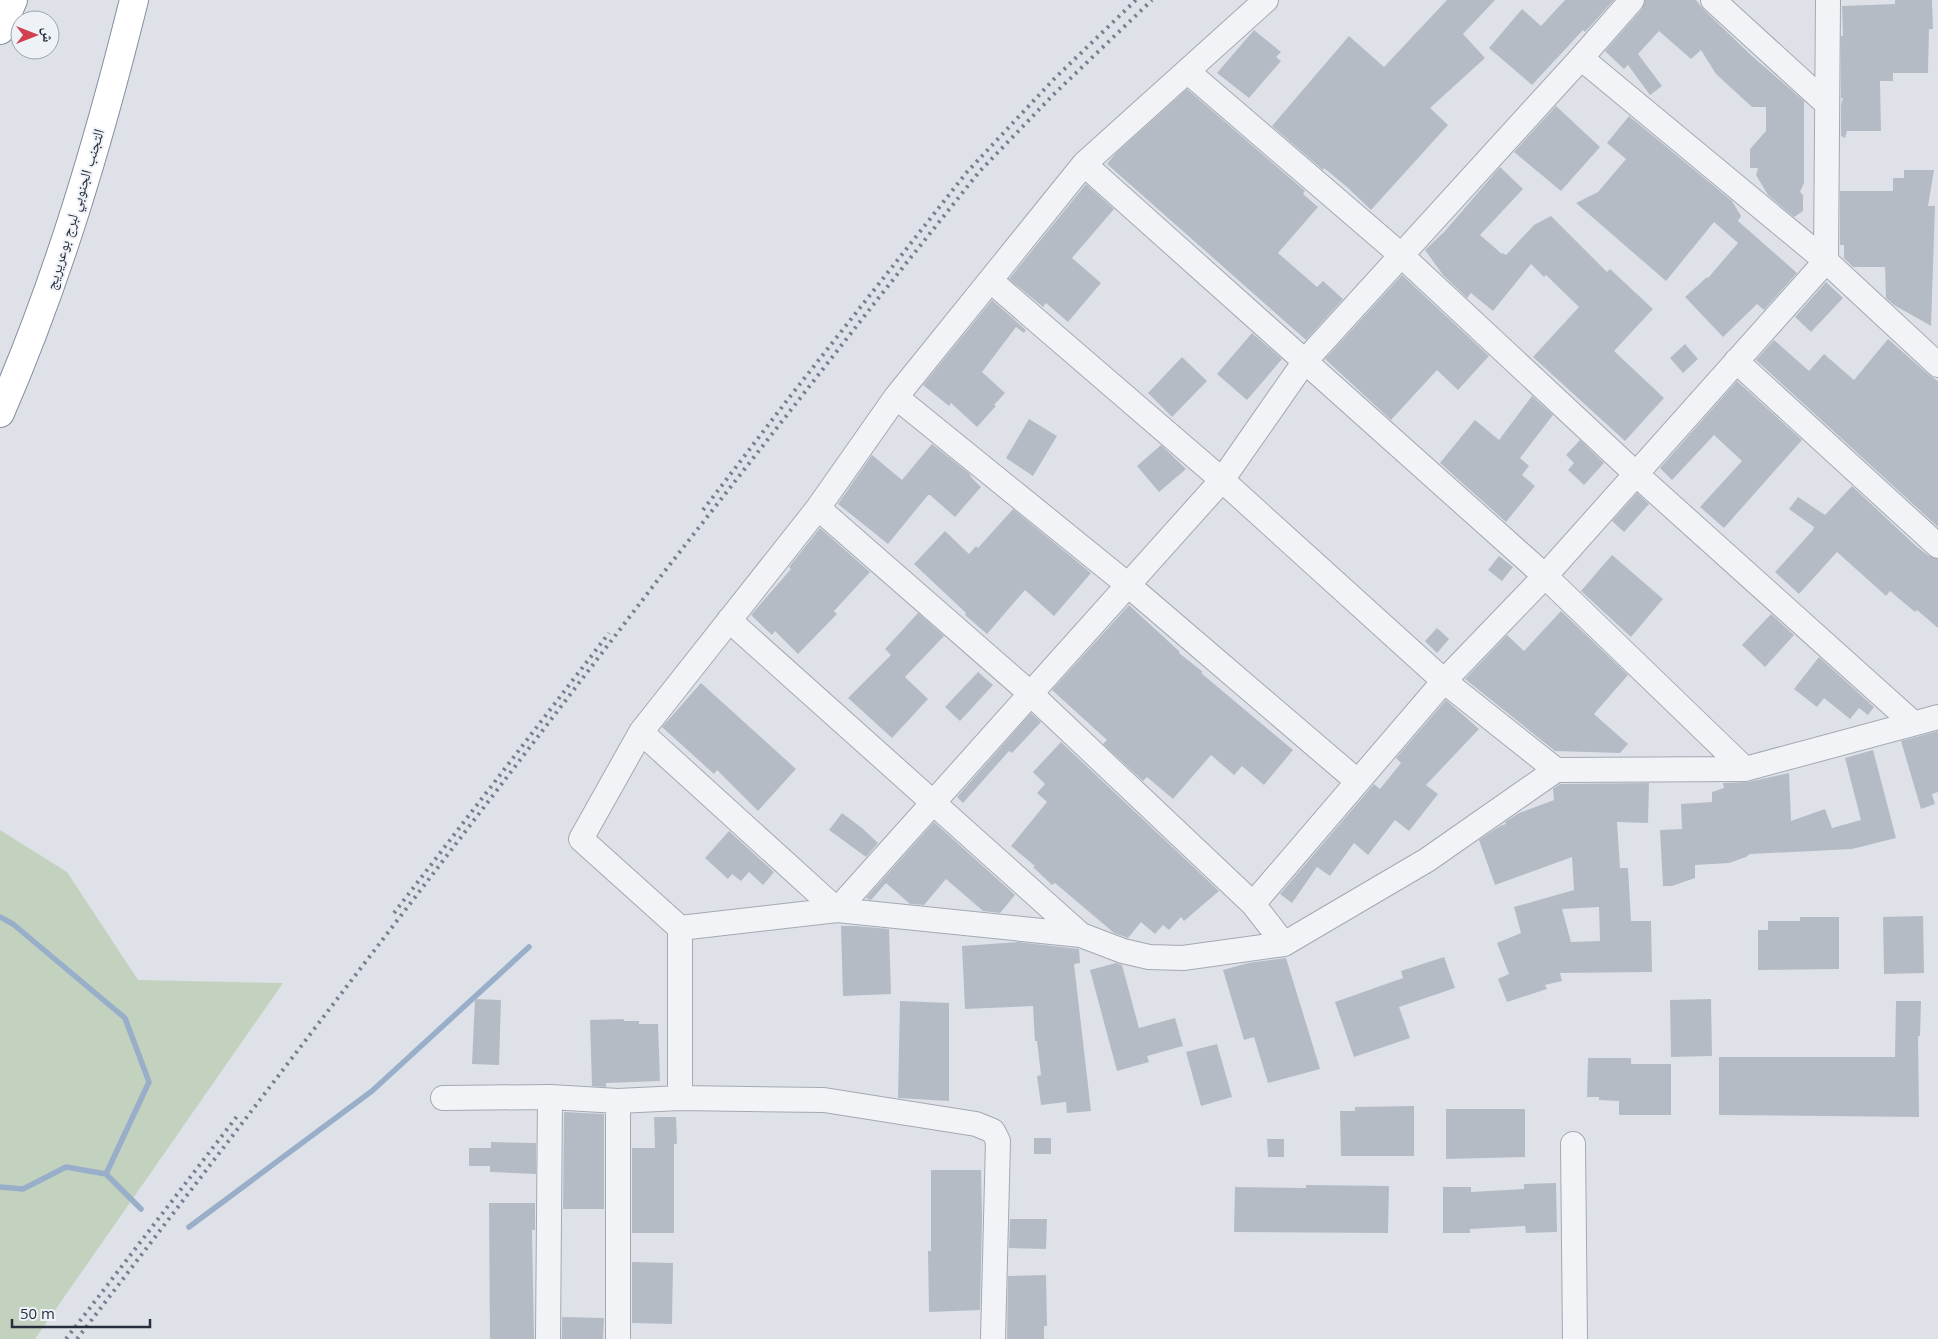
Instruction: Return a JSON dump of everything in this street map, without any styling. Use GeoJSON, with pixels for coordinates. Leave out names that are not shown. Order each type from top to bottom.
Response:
{"type":"FeatureCollection","features":[{"type":"Feature","properties":{"kind":"highway"},"geometry":{"type":"LineString","coordinates":[[0,30],[13,0]]}},
{"type":"Feature","properties":{"kind":"highway","name":"التجنب الجنوبي لبرج بوعريريج"},"geometry":{"type":"LineString","coordinates":[[0,413],[56,270],[118,65],[134,0]]}},
{"type":"Feature","properties":{"kind":"street"},"geometry":{"type":"LineString","coordinates":[[680,1098],[680,928],[581,838],[641,732],[818,508],[896,398],[1084,164],[1266,0]]}},
{"type":"Feature","properties":{"kind":"street"},"geometry":{"type":"LineString","coordinates":[[836,910],[1222,480],[1305,361],[1632,0]]}},
{"type":"Feature","properties":{"kind":"street"},"geometry":{"type":"LineString","coordinates":[[1713,0],[1827,104]]}},
{"type":"Feature","properties":{"kind":"street"},"geometry":{"type":"LineString","coordinates":[[1253,904],[1444,682],[1545,576],[1826,261],[1828,0]]}},
{"type":"Feature","properties":{"kind":"street"},"geometry":{"type":"LineString","coordinates":[[1581,58],[1826,261],[1938,365]]}},
{"type":"Feature","properties":{"kind":"street"},"geometry":{"type":"LineString","coordinates":[[1187,71],[1401,254],[1636,474],[1913,723]]}},
{"type":"Feature","properties":{"kind":"street"},"geometry":{"type":"LineString","coordinates":[[1084,164],[1545,576],[1745,769]]}},
{"type":"Feature","properties":{"kind":"street"},"geometry":{"type":"LineString","coordinates":[[991,281],[1222,480],[1444,682],[1556,770]]}},
{"type":"Feature","properties":{"kind":"street"},"geometry":{"type":"LineString","coordinates":[[1736,361],[1938,546]]}},
{"type":"Feature","properties":{"kind":"street"},"geometry":{"type":"LineString","coordinates":[[896,398],[1128,585],[1357,781]]}},
{"type":"Feature","properties":{"kind":"street"},"geometry":{"type":"LineString","coordinates":[[818,508],[1031,694],[1253,904],[1284,944]]}},
{"type":"Feature","properties":{"kind":"street"},"geometry":{"type":"LineString","coordinates":[[729,620],[1081,935]]}},
{"type":"Feature","properties":{"kind":"street"},"geometry":{"type":"LineString","coordinates":[[680,928],[836,910],[1081,935],[1123,951],[1149,957],[1182,958],[1284,944],[1427,860],[1556,770],[1745,769],[1938,717]]}},
{"type":"Feature","properties":{"kind":"street"},"geometry":{"type":"LineString","coordinates":[[641,732],[836,910]]}},
{"type":"Feature","properties":{"kind":"street"},"geometry":{"type":"LineString","coordinates":[[443,1098],[550,1098],[618,1101],[680,1098],[824,1100],[976,1124],[993,1131],[998,1141],[993,1339]]}},
{"type":"Feature","properties":{"kind":"street"},"geometry":{"type":"LineString","coordinates":[[548,1339],[550,1098]]}},
{"type":"Feature","properties":{"kind":"street"},"geometry":{"type":"LineString","coordinates":[[618,1101],[618,1339]]}},
{"type":"Feature","properties":{"kind":"street"},"geometry":{"type":"LineString","coordinates":[[1573,1144],[1575,1339]]}},
{"type":"Feature","properties":{"kind":"green space"},"geometry":{"type":"Polygon","coordinates":[[[0,830],[67,872],[138,980],[283,983],[35,1339],[0,1339],[0,830]]]}},
{"type":"Feature","properties":{"kind":"building"},"geometry":{"type":"Polygon","coordinates":[[[1447,0],[1495,0],[1463,34],[1485,58],[1430,108],[1448,125],[1371,210],[1347,187],[1324,168],[1323,170],[1272,126],[1349,36],[1384,67],[1447,0]]]}},
{"type":"Feature","properties":{"kind":"building"},"geometry":{"type":"Polygon","coordinates":[[[1565,0],[1614,0],[1532,85],[1489,48],[1522,9],[1541,26],[1565,0]]]}},
{"type":"Feature","properties":{"kind":"building"},"geometry":{"type":"Polygon","coordinates":[[[1645,0],[1696,0],[1752,56],[1804,101],[1804,183],[1800,192],[1803,195],[1803,211],[1794,217],[1768,195],[1756,175],[1758,168],[1750,168],[1750,149],[1766,131],[1766,107],[1752,107],[1716,74],[1701,50],[1691,59],[1659,31],[1638,54],[1662,86],[1650,95],[1628,65],[1624,69],[1605,51],[1642,9],[1645,0]]]}},
{"type":"Feature","properties":{"kind":"building"},"geometry":{"type":"Polygon","coordinates":[[[1895,0],[1932,0],[1933,29],[1929,29],[1928,73],[1893,73],[1893,81],[1880,81],[1881,131],[1847,131],[1845,138],[1841,136],[1841,105],[1843,98],[1841,98],[1842,6],[1895,4],[1895,0]]]}},
{"type":"Feature","properties":{"kind":"building"},"geometry":{"type":"Polygon","coordinates":[[[1254,30],[1281,52],[1276,57],[1281,61],[1249,98],[1217,73],[1254,30]]]}},
{"type":"Feature","properties":{"kind":"building"},"geometry":{"type":"Polygon","coordinates":[[[1187,89],[1305,191],[1303,194],[1318,207],[1278,253],[1317,287],[1323,281],[1343,299],[1306,340],[1107,164],[1116,153],[1187,89]]]}},
{"type":"Feature","properties":{"kind":"building"},"geometry":{"type":"Polygon","coordinates":[[[1556,106],[1600,147],[1561,191],[1514,152],[1556,106]]]}},
{"type":"Feature","properties":{"kind":"building"},"geometry":{"type":"Polygon","coordinates":[[[1629,116],[1732,201],[1741,216],[1738,221],[1797,273],[1764,310],[1757,304],[1723,337],[1685,297],[1708,278],[1738,243],[1714,222],[1666,281],[1576,203],[1598,192],[1626,159],[1607,143],[1629,116]]]}},
{"type":"Feature","properties":{"kind":"building"},"geometry":{"type":"Polygon","coordinates":[[[1500,167],[1523,189],[1480,235],[1502,254],[1506,255],[1534,225],[1551,216],[1607,272],[1610,269],[1653,309],[1614,351],[1664,398],[1625,441],[1533,357],[1579,307],[1546,275],[1544,277],[1531,264],[1493,311],[1471,293],[1467,298],[1443,275],[1425,250],[1445,231],[1500,167]]]}},
{"type":"Feature","properties":{"kind":"building"},"geometry":{"type":"Polygon","coordinates":[[[1904,170],[1934,170],[1928,206],[1935,206],[1931,326],[1894,305],[1886,298],[1885,267],[1853,267],[1844,258],[1844,245],[1840,245],[1840,191],[1893,191],[1893,178],[1904,178],[1904,170]]]}},
{"type":"Feature","properties":{"kind":"building"},"geometry":{"type":"Polygon","coordinates":[[[1086,184],[1114,209],[1072,258],[1101,283],[1068,322],[1046,303],[1043,307],[1009,279],[1086,184]]]}},
{"type":"Feature","properties":{"kind":"building"},"geometry":{"type":"Polygon","coordinates":[[[1402,275],[1489,356],[1458,390],[1437,370],[1391,420],[1325,359],[1402,275]]]}},
{"type":"Feature","properties":{"kind":"building"},"geometry":{"type":"Polygon","coordinates":[[[1826,282],[1843,298],[1811,332],[1795,317],[1826,282]]]}},
{"type":"Feature","properties":{"kind":"building"},"geometry":{"type":"Polygon","coordinates":[[[992,300],[1026,330],[1024,333],[1016,327],[982,372],[1005,393],[977,427],[951,403],[949,406],[923,385],[992,300]]]}},
{"type":"Feature","properties":{"kind":"building"},"geometry":{"type":"Polygon","coordinates":[[[1252,333],[1282,359],[1247,400],[1217,374],[1252,333]]]}},
{"type":"Feature","properties":{"kind":"building"},"geometry":{"type":"Polygon","coordinates":[[[1888,339],[1938,381],[1938,527],[1756,360],[1774,340],[1809,371],[1824,354],[1854,380],[1888,339]]]}},
{"type":"Feature","properties":{"kind":"building"},"geometry":{"type":"Polygon","coordinates":[[[1685,344],[1698,359],[1683,373],[1670,358],[1685,344]]]}},
{"type":"Feature","properties":{"kind":"building"},"geometry":{"type":"Polygon","coordinates":[[[1182,357],[1207,381],[1172,417],[1148,393],[1182,357]]]}},
{"type":"Feature","properties":{"kind":"building"},"geometry":{"type":"Polygon","coordinates":[[[1737,381],[1802,440],[1724,528],[1700,507],[1742,461],[1714,435],[1672,480],[1660,468],[1737,381]]]}},
{"type":"Feature","properties":{"kind":"building"},"geometry":{"type":"Polygon","coordinates":[[[1532,396],[1553,415],[1520,458],[1529,466],[1522,475],[1535,486],[1506,522],[1440,463],[1475,420],[1499,440],[1532,396]]]}},
{"type":"Feature","properties":{"kind":"building"},"geometry":{"type":"Polygon","coordinates":[[[1029,419],[1057,436],[1033,476],[1006,458],[1029,419]]]}},
{"type":"Feature","properties":{"kind":"building"},"geometry":{"type":"Polygon","coordinates":[[[1580,440],[1604,463],[1584,485],[1568,470],[1574,463],[1566,455],[1580,440]]]}},
{"type":"Feature","properties":{"kind":"building"},"geometry":{"type":"Polygon","coordinates":[[[932,444],[971,475],[981,487],[955,517],[928,495],[888,544],[838,504],[872,455],[902,480],[932,444]]]}},
{"type":"Feature","properties":{"kind":"building"},"geometry":{"type":"Polygon","coordinates":[[[1161,445],[1186,469],[1159,492],[1137,466],[1161,445]]]}},
{"type":"Feature","properties":{"kind":"building"},"geometry":{"type":"Polygon","coordinates":[[[1852,486],[1916,546],[1929,556],[1938,559],[1938,628],[1890,591],[1886,596],[1837,552],[1799,594],[1775,572],[1814,527],[1789,509],[1798,497],[1825,515],[1852,486]]]}},
{"type":"Feature","properties":{"kind":"building"},"geometry":{"type":"Polygon","coordinates":[[[1637,493],[1649,504],[1624,532],[1612,521],[1637,493]]]}},
{"type":"Feature","properties":{"kind":"building"},"geometry":{"type":"Polygon","coordinates":[[[1013,509],[1091,573],[1054,616],[1025,590],[987,634],[965,615],[966,613],[914,564],[945,531],[969,554],[976,546],[978,548],[1013,509]]]}},
{"type":"Feature","properties":{"kind":"building"},"geometry":{"type":"Polygon","coordinates":[[[820,528],[870,572],[834,611],[837,614],[798,654],[775,631],[772,635],[751,615],[791,569],[789,567],[820,528]]]}},
{"type":"Feature","properties":{"kind":"building"},"geometry":{"type":"Polygon","coordinates":[[[1612,555],[1663,599],[1631,637],[1581,591],[1612,555]]]}},
{"type":"Feature","properties":{"kind":"building"},"geometry":{"type":"Polygon","coordinates":[[[1499,556],[1513,567],[1502,581],[1488,570],[1499,556]]]}},
{"type":"Feature","properties":{"kind":"building"},"geometry":{"type":"Polygon","coordinates":[[[1129,605],[1179,653],[1203,672],[1201,673],[1293,750],[1264,785],[1242,766],[1234,775],[1211,755],[1173,799],[1147,777],[1143,781],[1103,744],[1107,740],[1052,690],[1129,605]]]}},
{"type":"Feature","properties":{"kind":"building"},"geometry":{"type":"Polygon","coordinates":[[[1561,611],[1628,675],[1594,714],[1628,744],[1620,753],[1555,751],[1465,679],[1507,635],[1524,651],[1561,611]]]}},
{"type":"Feature","properties":{"kind":"building"},"geometry":{"type":"Polygon","coordinates":[[[918,613],[944,636],[905,677],[928,699],[892,738],[848,698],[891,655],[885,649],[918,613]]]}},
{"type":"Feature","properties":{"kind":"building"},"geometry":{"type":"Polygon","coordinates":[[[1771,614],[1794,635],[1765,667],[1742,645],[1771,614]]]}},
{"type":"Feature","properties":{"kind":"building"},"geometry":{"type":"Polygon","coordinates":[[[1437,628],[1449,639],[1437,653],[1425,641],[1437,628]]]}},
{"type":"Feature","properties":{"kind":"building"},"geometry":{"type":"Polygon","coordinates":[[[1819,657],[1874,707],[1868,715],[1859,708],[1850,719],[1824,698],[1817,707],[1794,689],[1819,657]]]}},
{"type":"Feature","properties":{"kind":"building"},"geometry":{"type":"Polygon","coordinates":[[[978,672],[993,685],[960,721],[945,707],[978,672]]]}},
{"type":"Feature","properties":{"kind":"building"},"geometry":{"type":"Polygon","coordinates":[[[701,683],[796,769],[758,811],[717,770],[714,774],[662,727],[701,683]]]}},
{"type":"Feature","properties":{"kind":"building"},"geometry":{"type":"Polygon","coordinates":[[[1446,700],[1479,729],[1426,785],[1438,794],[1409,831],[1395,820],[1368,855],[1354,843],[1330,876],[1317,867],[1292,903],[1280,894],[1374,784],[1380,789],[1401,763],[1396,758],[1446,700]]]}},
{"type":"Feature","properties":{"kind":"building"},"geometry":{"type":"Polygon","coordinates":[[[1031,713],[1041,722],[1012,753],[1009,751],[963,803],[957,797],[1031,713]]]}},
{"type":"Feature","properties":{"kind":"building"},"geometry":{"type":"Polygon","coordinates":[[[1938,731],[1938,792],[1932,794],[1935,804],[1921,809],[1901,741],[1938,731]]]}},
{"type":"Feature","properties":{"kind":"building"},"geometry":{"type":"Polygon","coordinates":[[[1061,742],[1219,891],[1184,921],[1181,917],[1169,930],[1163,925],[1155,934],[1141,922],[1128,938],[1114,933],[1055,883],[1052,885],[1033,867],[1035,866],[1011,846],[1047,802],[1037,793],[1045,784],[1033,772],[1061,742]]]}},
{"type":"Feature","properties":{"kind":"building"},"geometry":{"type":"Polygon","coordinates":[[[1873,750],[1896,838],[1852,849],[1750,854],[1729,863],[1695,865],[1695,878],[1672,886],[1663,886],[1660,830],[1682,829],[1681,804],[1712,802],[1712,792],[1724,788],[1723,783],[1748,782],[1789,773],[1791,821],[1825,809],[1832,828],[1861,820],[1845,758],[1873,750]]]}},
{"type":"Feature","properties":{"kind":"building"},"geometry":{"type":"Polygon","coordinates":[[[1649,783],[1648,823],[1617,822],[1620,868],[1628,868],[1631,921],[1651,921],[1652,972],[1560,973],[1562,981],[1545,985],[1547,989],[1507,1002],[1498,979],[1509,974],[1497,943],[1521,933],[1514,907],[1574,890],[1572,857],[1495,885],[1479,840],[1506,824],[1505,822],[1519,813],[1554,800],[1553,789],[1560,784],[1649,783]],[[1599,907],[1562,909],[1571,942],[1600,941],[1599,907]]]}},
{"type":"Feature","properties":{"kind":"building"},"geometry":{"type":"Polygon","coordinates":[[[842,813],[878,843],[866,857],[829,830],[842,813]]]}},
{"type":"Feature","properties":{"kind":"building"},"geometry":{"type":"Polygon","coordinates":[[[934,822],[1015,895],[1000,913],[983,911],[946,879],[924,905],[910,904],[886,883],[871,900],[866,898],[934,822]]]}},
{"type":"Feature","properties":{"kind":"building"},"geometry":{"type":"Polygon","coordinates":[[[729,831],[774,872],[763,885],[749,872],[741,881],[732,874],[728,879],[705,858],[729,831]]]}},
{"type":"Feature","properties":{"kind":"building"},"geometry":{"type":"Polygon","coordinates":[[[1923,916],[1924,973],[1884,974],[1883,917],[1923,916]]]}},
{"type":"Feature","properties":{"kind":"building"},"geometry":{"type":"Polygon","coordinates":[[[1800,917],[1839,917],[1839,969],[1758,970],[1758,930],[1768,930],[1768,921],[1800,921],[1800,917]]]}},
{"type":"Feature","properties":{"kind":"building"},"geometry":{"type":"Polygon","coordinates":[[[841,926],[889,929],[891,994],[843,996],[841,926]]]}},
{"type":"Feature","properties":{"kind":"building"},"geometry":{"type":"Polygon","coordinates":[[[1018,942],[1079,949],[1080,963],[1074,964],[1091,1111],[1067,1113],[1066,1102],[1041,1105],[1037,1076],[1041,1075],[1037,1041],[1035,1041],[1033,1006],[965,1009],[962,946],[1018,942]]]}},
{"type":"Feature","properties":{"kind":"building"},"geometry":{"type":"Polygon","coordinates":[[[1444,957],[1455,988],[1399,1007],[1410,1038],[1354,1057],[1335,1002],[1403,978],[1401,971],[1444,957]]]}},
{"type":"Feature","properties":{"kind":"building"},"geometry":{"type":"Polygon","coordinates":[[[1286,958],[1320,1069],[1268,1083],[1254,1037],[1244,1040],[1223,970],[1248,963],[1286,958]]]}},
{"type":"Feature","properties":{"kind":"building"},"geometry":{"type":"Polygon","coordinates":[[[1116,963],[1122,965],[1139,1028],[1175,1018],[1183,1046],[1147,1056],[1149,1062],[1117,1071],[1090,970],[1116,963]]]}},
{"type":"Feature","properties":{"kind":"building"},"geometry":{"type":"Polygon","coordinates":[[[475,999],[501,1000],[499,1065],[472,1064],[475,999]]]}},
{"type":"Feature","properties":{"kind":"building"},"geometry":{"type":"Polygon","coordinates":[[[1711,999],[1712,1056],[1671,1057],[1670,1000],[1711,999]]]}},
{"type":"Feature","properties":{"kind":"building"},"geometry":{"type":"Polygon","coordinates":[[[900,1001],[949,1003],[949,1101],[898,1098],[900,1001]]]}},
{"type":"Feature","properties":{"kind":"building"},"geometry":{"type":"Polygon","coordinates":[[[1896,1001],[1921,1001],[1920,1036],[1918,1036],[1919,1117],[1719,1115],[1719,1057],[1895,1057],[1896,1001]]]}},
{"type":"Feature","properties":{"kind":"building"},"geometry":{"type":"Polygon","coordinates":[[[624,1019],[624,1021],[639,1021],[639,1024],[658,1024],[660,1081],[606,1083],[606,1087],[592,1086],[590,1020],[624,1019]]]}},
{"type":"Feature","properties":{"kind":"building"},"geometry":{"type":"Polygon","coordinates":[[[1217,1044],[1232,1097],[1201,1106],[1186,1052],[1217,1044]]]}},
{"type":"Feature","properties":{"kind":"building"},"geometry":{"type":"Polygon","coordinates":[[[1588,1058],[1631,1058],[1631,1064],[1671,1064],[1671,1115],[1619,1115],[1619,1101],[1587,1097],[1588,1058]]]}},
{"type":"Feature","properties":{"kind":"building"},"geometry":{"type":"Polygon","coordinates":[[[1414,1106],[1414,1156],[1341,1156],[1340,1111],[1355,1111],[1355,1107],[1414,1106]]]}},
{"type":"Feature","properties":{"kind":"building"},"geometry":{"type":"Polygon","coordinates":[[[1446,1109],[1525,1109],[1525,1157],[1446,1159],[1446,1109]]]}},
{"type":"Feature","properties":{"kind":"building"},"geometry":{"type":"Polygon","coordinates":[[[564,1112],[604,1114],[604,1209],[563,1209],[564,1112]]]}},
{"type":"Feature","properties":{"kind":"building"},"geometry":{"type":"Polygon","coordinates":[[[654,1117],[676,1117],[677,1144],[674,1144],[674,1233],[632,1233],[632,1148],[655,1148],[654,1117]]]}},
{"type":"Feature","properties":{"kind":"building"},"geometry":{"type":"Polygon","coordinates":[[[1034,1138],[1051,1138],[1051,1154],[1034,1154],[1034,1138]]]}},
{"type":"Feature","properties":{"kind":"building"},"geometry":{"type":"Polygon","coordinates":[[[1267,1139],[1284,1139],[1284,1157],[1268,1157],[1267,1139]]]}},
{"type":"Feature","properties":{"kind":"building"},"geometry":{"type":"Polygon","coordinates":[[[491,1142],[536,1143],[536,1174],[490,1172],[490,1166],[469,1166],[469,1148],[491,1148],[491,1142]]]}},
{"type":"Feature","properties":{"kind":"building"},"geometry":{"type":"Polygon","coordinates":[[[931,1170],[981,1170],[980,1310],[929,1312],[928,1251],[931,1251],[931,1170]]]}},
{"type":"Feature","properties":{"kind":"building"},"geometry":{"type":"Polygon","coordinates":[[[1556,1183],[1557,1232],[1526,1233],[1525,1226],[1470,1229],[1470,1233],[1443,1233],[1443,1187],[1471,1187],[1471,1192],[1524,1189],[1524,1184],[1556,1183]]]}},
{"type":"Feature","properties":{"kind":"building"},"geometry":{"type":"Polygon","coordinates":[[[1306,1185],[1389,1186],[1388,1233],[1234,1232],[1235,1187],[1306,1188],[1306,1185]]]}},
{"type":"Feature","properties":{"kind":"building"},"geometry":{"type":"Polygon","coordinates":[[[489,1203],[535,1203],[535,1230],[532,1230],[534,1339],[490,1339],[489,1203]]]}},
{"type":"Feature","properties":{"kind":"building"},"geometry":{"type":"Polygon","coordinates":[[[1010,1219],[1047,1219],[1046,1249],[1009,1248],[1010,1219]]]}},
{"type":"Feature","properties":{"kind":"building"},"geometry":{"type":"Polygon","coordinates":[[[632,1262],[673,1263],[672,1324],[632,1323],[632,1262]]]}},
{"type":"Feature","properties":{"kind":"building"},"geometry":{"type":"Polygon","coordinates":[[[1046,1275],[1047,1326],[1044,1326],[1044,1339],[1007,1339],[1008,1276],[1046,1275]]]}},
{"type":"Feature","properties":{"kind":"building"},"geometry":{"type":"Polygon","coordinates":[[[562,1317],[604,1318],[603,1339],[562,1339],[562,1317]]]}},
{"type":"Feature","properties":{"kind":"waterway"},"geometry":{"type":"LineString","coordinates":[[0,917],[13,924],[125,1018],[149,1082],[106,1174],[141,1209]]}},
{"type":"Feature","properties":{"kind":"waterway"},"geometry":{"type":"LineString","coordinates":[[189,1227],[372,1091],[529,947]]}},
{"type":"Feature","properties":{"kind":"waterway"},"geometry":{"type":"LineString","coordinates":[[0,1187],[23,1189],[66,1167],[106,1174]]}},
{"type":"Feature","properties":{"kind":"railway"},"geometry":{"type":"LineString","coordinates":[[703,510],[967,172],[1054,79],[1136,0]]}},
{"type":"Feature","properties":{"kind":"railway"},"geometry":{"type":"LineString","coordinates":[[77,1339],[657,581],[979,172],[1053,95],[1152,0]]}},
{"type":"Feature","properties":{"kind":"railway"},"geometry":{"type":"LineString","coordinates":[[394,913],[609,633]]}},
{"type":"Feature","properties":{"kind":"railway"},"geometry":{"type":"LineString","coordinates":[[66,1339],[238,1115]]}}]}
